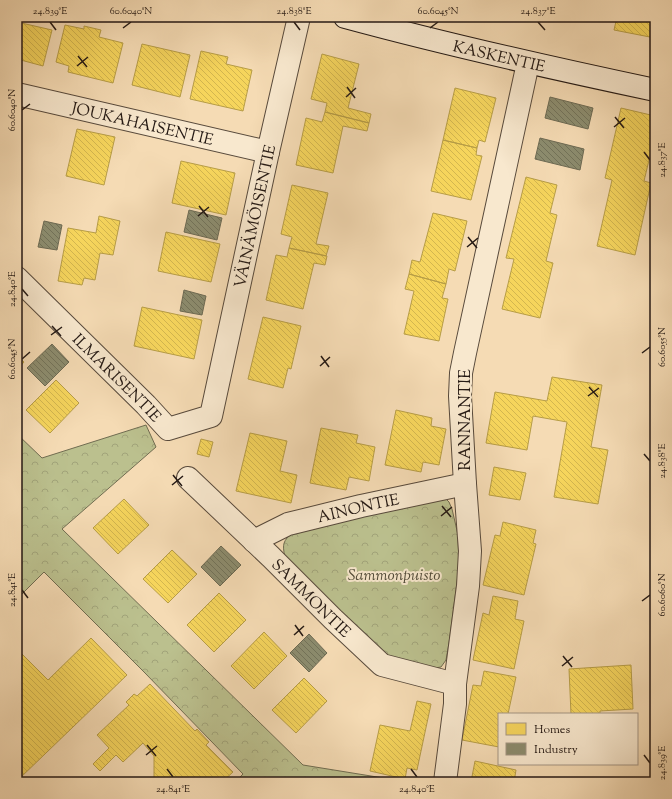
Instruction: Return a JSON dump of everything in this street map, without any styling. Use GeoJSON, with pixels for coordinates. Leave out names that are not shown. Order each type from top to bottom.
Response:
{"type":"FeatureCollection","features":[{"type":"Feature","properties":{"kind":"street","name":"VÄINÄMÖISENTIE"},"geometry":{"type":"LineString","coordinates":[[211,416],[268,152],[300,17]]}},
{"type":"Feature","properties":{"kind":"street","name":"KASKENTIE"},"geometry":{"type":"LineString","coordinates":[[345,17],[415,36],[528,63],[655,90]]}},
{"type":"Feature","properties":{"kind":"street","name":"RANNANTIE"},"geometry":{"type":"LineString","coordinates":[[445,782],[455,704],[455,684],[468,586],[470,551],[464,484],[460,396],[461,373],[528,63]]}},
{"type":"Feature","properties":{"kind":"street","name":"JOUKAHAISENTIE"},"geometry":{"type":"LineString","coordinates":[[17,94],[268,152]]}},
{"type":"Feature","properties":{"kind":"street","name":"ILMARISENTIE"},"geometry":{"type":"LineString","coordinates":[[17,278],[146,405],[168,429],[211,416]]}},
{"type":"Feature","properties":{"kind":"street","name":"SAMMONTIE"},"geometry":{"type":"LineString","coordinates":[[188,478],[271,556],[333,619],[382,665],[455,684]]}},
{"type":"Feature","properties":{"kind":"street","name":"AINONTIE"},"geometry":{"type":"LineString","coordinates":[[254,541],[288,524],[361,506],[464,484]]}},
{"type":"Feature","properties":{"kind":"green space"},"geometry":{"type":"Polygon","coordinates":[[[146,425],[156,447],[62,529],[303,765],[408,782],[235,782],[243,774],[44,572],[17,599],[17,434],[42,458],[146,425]]]}},
{"type":"Feature","properties":{"kind":"green space","name":"Sammonpuisto"},"geometry":{"type":"Polygon","coordinates":[[[446,499],[452,509],[458,535],[459,567],[446,660],[441,667],[435,668],[405,663],[384,654],[285,557],[284,543],[293,532],[359,515],[446,499]]]}},
{"type":"Feature","properties":{"kind":"building: Homes"},"geometry":{"type":"Polygon","coordinates":[[[617,17],[655,17],[655,38],[614,30],[617,17]]]}},
{"type":"Feature","properties":{"kind":"building: Homes"},"geometry":{"type":"Polygon","coordinates":[[[17,22],[52,30],[43,66],[17,59],[17,22]]]}},
{"type":"Feature","properties":{"kind":"building: Homes"},"geometry":{"type":"Polygon","coordinates":[[[65,25],[84,29],[84,26],[101,30],[99,37],[123,43],[113,83],[68,72],[69,66],[56,62],[65,25]]]}},
{"type":"Feature","properties":{"kind":"building: Homes"},"geometry":{"type":"Polygon","coordinates":[[[142,44],[190,55],[180,97],[132,85],[142,44]]]}},
{"type":"Feature","properties":{"kind":"building: Homes"},"geometry":{"type":"Polygon","coordinates":[[[201,51],[228,57],[226,64],[252,70],[243,111],[190,99],[201,51]]]}},
{"type":"Feature","properties":{"kind":"building: Homes"},"geometry":{"type":"Polygon","coordinates":[[[322,54],[359,64],[348,108],[371,114],[369,123],[325,112],[327,103],[311,99],[322,54]]]}},
{"type":"Feature","properties":{"kind":"building: Homes"},"geometry":{"type":"Polygon","coordinates":[[[455,88],[496,98],[485,142],[479,140],[477,148],[443,140],[455,88]]]}},
{"type":"Feature","properties":{"kind":"building: Homes"},"geometry":{"type":"Polygon","coordinates":[[[621,108],[655,116],[655,135],[644,181],[651,183],[635,255],[597,246],[612,180],[605,178],[621,108]]]}},
{"type":"Feature","properties":{"kind":"building: Homes"},"geometry":{"type":"Polygon","coordinates":[[[325,112],[369,123],[367,131],[343,126],[333,173],[296,165],[306,118],[322,122],[325,112]]]}},
{"type":"Feature","properties":{"kind":"building: Homes"},"geometry":{"type":"Polygon","coordinates":[[[77,129],[115,137],[104,185],[66,176],[77,129]]]}},
{"type":"Feature","properties":{"kind":"building: Homes"},"geometry":{"type":"Polygon","coordinates":[[[443,140],[477,148],[476,155],[482,156],[471,200],[431,191],[443,140]]]}},
{"type":"Feature","properties":{"kind":"building: Homes"},"geometry":{"type":"Polygon","coordinates":[[[181,161],[235,173],[226,215],[172,203],[181,161]]]}},
{"type":"Feature","properties":{"kind":"building: Homes"},"geometry":{"type":"Polygon","coordinates":[[[526,177],[557,185],[550,213],[557,215],[546,261],[553,263],[540,318],[502,309],[514,259],[506,258],[526,177]]]}},
{"type":"Feature","properties":{"kind":"building: Homes"},"geometry":{"type":"Polygon","coordinates":[[[292,185],[328,193],[316,244],[329,246],[326,256],[289,248],[292,237],[281,234],[292,185]]]}},
{"type":"Feature","properties":{"kind":"building: Homes"},"geometry":{"type":"Polygon","coordinates":[[[433,213],[467,221],[455,271],[449,269],[446,284],[409,274],[412,260],[420,262],[433,213]]]}},
{"type":"Feature","properties":{"kind":"building: Homes"},"geometry":{"type":"Polygon","coordinates":[[[99,216],[120,221],[113,255],[100,253],[95,280],[84,278],[82,285],[58,281],[68,228],[96,233],[99,216]]]}},
{"type":"Feature","properties":{"kind":"building: Homes"},"geometry":{"type":"Polygon","coordinates":[[[166,232],[220,244],[211,282],[158,271],[166,232]]]}},
{"type":"Feature","properties":{"kind":"building: Homes"},"geometry":{"type":"Polygon","coordinates":[[[289,248],[327,256],[325,265],[314,263],[303,309],[266,300],[276,255],[287,257],[289,248]]]}},
{"type":"Feature","properties":{"kind":"building: Homes"},"geometry":{"type":"Polygon","coordinates":[[[409,274],[446,284],[442,298],[448,299],[439,341],[404,334],[414,291],[405,289],[409,274]]]}},
{"type":"Feature","properties":{"kind":"building: Homes"},"geometry":{"type":"Polygon","coordinates":[[[142,307],[202,320],[194,359],[134,346],[142,307]]]}},
{"type":"Feature","properties":{"kind":"building: Homes"},"geometry":{"type":"Polygon","coordinates":[[[263,317],[301,326],[291,369],[288,368],[283,388],[248,379],[263,317]]]}},
{"type":"Feature","properties":{"kind":"building: Homes"},"geometry":{"type":"Polygon","coordinates":[[[17,356],[24,362],[17,370],[17,356]]]}},
{"type":"Feature","properties":{"kind":"building: Homes"},"geometry":{"type":"Polygon","coordinates":[[[552,377],[602,385],[591,447],[608,450],[598,504],[554,497],[567,422],[533,416],[527,450],[486,443],[495,392],[547,401],[552,377]]]}},
{"type":"Feature","properties":{"kind":"building: Homes"},"geometry":{"type":"Polygon","coordinates":[[[56,380],[79,403],[50,433],[26,410],[56,380]]]}},
{"type":"Feature","properties":{"kind":"building: Homes"},"geometry":{"type":"Polygon","coordinates":[[[396,410],[432,418],[431,426],[446,429],[439,465],[423,462],[421,472],[385,465],[396,410]]]}},
{"type":"Feature","properties":{"kind":"building: Homes"},"geometry":{"type":"Polygon","coordinates":[[[321,428],[358,435],[356,443],[375,447],[369,481],[349,477],[346,490],[310,483],[321,428]]]}},
{"type":"Feature","properties":{"kind":"building: Homes"},"geometry":{"type":"Polygon","coordinates":[[[250,433],[287,441],[280,471],[297,475],[291,503],[236,491],[250,433]]]}},
{"type":"Feature","properties":{"kind":"building: Homes"},"geometry":{"type":"Polygon","coordinates":[[[201,439],[213,442],[209,457],[197,454],[201,439]]]}},
{"type":"Feature","properties":{"kind":"building: Homes"},"geometry":{"type":"Polygon","coordinates":[[[494,467],[526,473],[520,500],[489,495],[494,467]]]}},
{"type":"Feature","properties":{"kind":"building: Homes"},"geometry":{"type":"Polygon","coordinates":[[[124,499],[149,525],[118,554],[93,528],[124,499]]]}},
{"type":"Feature","properties":{"kind":"building: Homes"},"geometry":{"type":"Polygon","coordinates":[[[503,522],[536,530],[533,543],[536,544],[524,595],[483,585],[495,535],[500,536],[503,522]]]}},
{"type":"Feature","properties":{"kind":"building: Homes"},"geometry":{"type":"Polygon","coordinates":[[[172,550],[197,574],[168,603],[143,579],[172,550]]]}},
{"type":"Feature","properties":{"kind":"building: Homes"},"geometry":{"type":"Polygon","coordinates":[[[219,593],[246,620],[214,652],[187,625],[219,593]]]}},
{"type":"Feature","properties":{"kind":"building: Homes"},"geometry":{"type":"Polygon","coordinates":[[[493,596],[518,601],[515,619],[524,621],[514,669],[473,660],[483,613],[489,615],[493,596]]]}},
{"type":"Feature","properties":{"kind":"building: Homes"},"geometry":{"type":"Polygon","coordinates":[[[264,632],[287,656],[254,689],[231,666],[264,632]]]}},
{"type":"Feature","properties":{"kind":"building: Homes"},"geometry":{"type":"Polygon","coordinates":[[[91,638],[127,675],[19,779],[17,777],[17,649],[48,680],[91,638]]]}},
{"type":"Feature","properties":{"kind":"building: Homes"},"geometry":{"type":"Polygon","coordinates":[[[631,665],[633,709],[600,711],[600,713],[571,713],[569,669],[631,665]]]}},
{"type":"Feature","properties":{"kind":"building: Homes"},"geometry":{"type":"Polygon","coordinates":[[[484,671],[516,677],[508,713],[498,713],[498,747],[462,740],[473,685],[481,686],[484,671]]]}},
{"type":"Feature","properties":{"kind":"building: Homes"},"geometry":{"type":"Polygon","coordinates":[[[304,678],[327,701],[296,733],[272,710],[304,678]]]}},
{"type":"Feature","properties":{"kind":"building: Homes"},"geometry":{"type":"Polygon","coordinates":[[[150,684],[195,731],[197,729],[209,742],[206,745],[233,772],[222,782],[154,782],[154,756],[143,743],[123,762],[116,755],[100,771],[93,764],[109,748],[97,735],[129,705],[126,702],[134,694],[137,696],[150,684]]]}},
{"type":"Feature","properties":{"kind":"building: Homes"},"geometry":{"type":"Polygon","coordinates":[[[417,701],[431,704],[417,770],[407,768],[405,779],[370,771],[380,725],[410,731],[417,701]]]}},
{"type":"Feature","properties":{"kind":"building: Homes"},"geometry":{"type":"Polygon","coordinates":[[[475,761],[516,770],[514,782],[471,782],[475,761]]]}},
{"type":"Feature","properties":{"kind":"building: Industry"},"geometry":{"type":"Polygon","coordinates":[[[550,97],[593,108],[588,129],[545,118],[550,97]]]}},
{"type":"Feature","properties":{"kind":"building: Industry"},"geometry":{"type":"Polygon","coordinates":[[[540,138],[584,149],[580,170],[535,159],[540,138]]]}},
{"type":"Feature","properties":{"kind":"building: Industry"},"geometry":{"type":"Polygon","coordinates":[[[189,210],[222,218],[217,240],[184,232],[189,210]]]}},
{"type":"Feature","properties":{"kind":"building: Industry"},"geometry":{"type":"Polygon","coordinates":[[[44,221],[62,225],[57,250],[38,247],[44,221]]]}},
{"type":"Feature","properties":{"kind":"building: Industry"},"geometry":{"type":"Polygon","coordinates":[[[184,290],[206,296],[202,315],[180,311],[184,290]]]}},
{"type":"Feature","properties":{"kind":"building: Industry"},"geometry":{"type":"Polygon","coordinates":[[[52,344],[69,362],[45,386],[27,368],[52,344]]]}},
{"type":"Feature","properties":{"kind":"building: Industry"},"geometry":{"type":"Polygon","coordinates":[[[221,546],[241,565],[220,586],[201,567],[221,546]]]}},
{"type":"Feature","properties":{"kind":"building: Industry"},"geometry":{"type":"Polygon","coordinates":[[[309,634],[327,653],[309,672],[290,653],[309,634]]]}}]}
